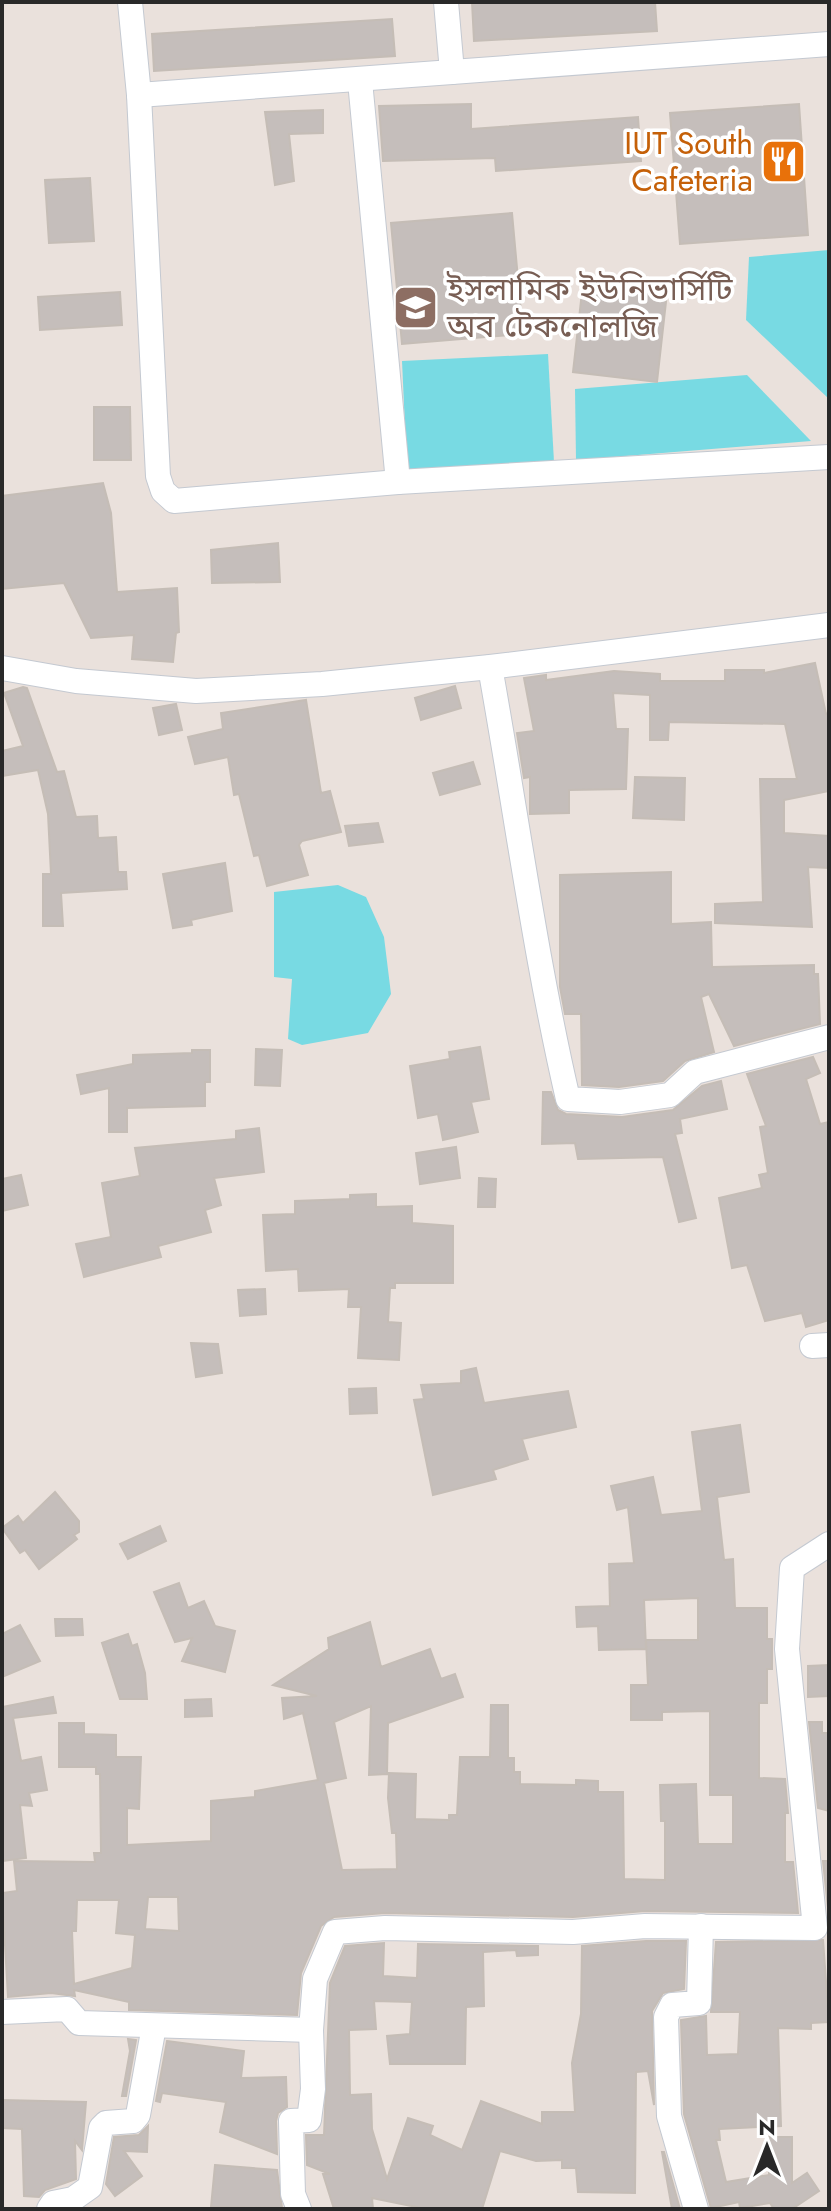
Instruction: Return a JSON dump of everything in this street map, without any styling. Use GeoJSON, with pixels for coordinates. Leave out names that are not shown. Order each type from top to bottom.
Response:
{"type":"FeatureCollection","features":[{"type":"Feature","properties":{"kind":"street"},"geometry":{"type":"LineString","coordinates":[[130,2],[139,95],[158,476],[163,491],[174,501],[398,482],[829,457]]}},
{"type":"Feature","properties":{"kind":"street"},"geometry":{"type":"LineString","coordinates":[[446,2],[452,72]]}},
{"type":"Feature","properties":{"kind":"street"},"geometry":{"type":"LineString","coordinates":[[139,95],[829,44]]}},
{"type":"Feature","properties":{"kind":"street"},"geometry":{"type":"LineString","coordinates":[[360,81],[398,482]]}},
{"type":"Feature","properties":{"kind":"street"},"geometry":{"type":"LineString","coordinates":[[2,668],[76,681],[196,691],[322,684],[490,667],[829,625]]}},
{"type":"Feature","properties":{"kind":"street"},"geometry":{"type":"LineString","coordinates":[[490,667],[533,904],[546,1003],[568,1099],[620,1102],[670,1095],[695,1072],[829,1037]]}},
{"type":"Feature","properties":{"kind":"street"},"geometry":{"type":"LineString","coordinates":[[299,2209],[293,2194],[291,2121],[309,2120],[313,2089],[311,2030],[315,1979],[335,1932],[385,1928],[573,1932],[701,1926],[815,1928],[787,1649],[792,1568],[829,1544]]}},
{"type":"Feature","properties":{"kind":"street"},"geometry":{"type":"LineString","coordinates":[[696,2209],[669,2116],[666,2017],[672,2005],[699,2003],[701,1926]]}},
{"type":"Feature","properties":{"kind":"street"},"geometry":{"type":"LineString","coordinates":[[2,2012],[67,2009],[79,2023],[311,2030]]}},
{"type":"Feature","properties":{"kind":"street"},"geometry":{"type":"LineString","coordinates":[[49,2209],[53,2203],[73,2199],[90,2187],[101,2128],[106,2123],[133,2121],[138,2115],[154,2026]]}},
{"type":"Feature","properties":{"kind":"water"},"geometry":{"type":"Polygon","coordinates":[[[829,250],[829,399],[746,320],[749,257],[829,250]]]}},
{"type":"Feature","properties":{"kind":"water"},"geometry":{"type":"Polygon","coordinates":[[[548,354],[554,462],[407,470],[402,361],[548,354]]]}},
{"type":"Feature","properties":{"kind":"water"},"geometry":{"type":"Polygon","coordinates":[[[747,375],[811,441],[576,460],[575,389],[747,375]]]}},
{"type":"Feature","properties":{"kind":"water"},"geometry":{"type":"Polygon","coordinates":[[[338,885],[366,897],[384,937],[391,994],[368,1033],[302,1045],[288,1039],[292,979],[274,977],[274,892],[338,885]]]}},
{"type":"Feature","properties":{"kind":"building"},"geometry":{"type":"Polygon","coordinates":[[[472,2],[655,2],[657,31],[474,41],[472,2]]]}},
{"type":"Feature","properties":{"kind":"building"},"geometry":{"type":"Polygon","coordinates":[[[392,19],[395,56],[154,71],[152,34],[392,19]]]}},
{"type":"Feature","properties":{"kind":"building"},"geometry":{"type":"Polygon","coordinates":[[[471,104],[471,129],[638,117],[641,161],[496,171],[495,158],[383,161],[379,106],[471,104]]]}},
{"type":"Feature","properties":{"kind":"building"},"geometry":{"type":"Polygon","coordinates":[[[799,104],[808,235],[680,244],[670,113],[799,104]]]}},
{"type":"Feature","properties":{"kind":"building"},"geometry":{"type":"Polygon","coordinates":[[[323,110],[323,133],[289,134],[294,181],[275,185],[265,112],[323,110]]]}},
{"type":"Feature","properties":{"kind":"building"},"geometry":{"type":"Polygon","coordinates":[[[90,178],[94,241],[49,243],[45,180],[90,178]]]}},
{"type":"Feature","properties":{"kind":"building"},"geometry":{"type":"Polygon","coordinates":[[[512,213],[523,334],[402,344],[391,223],[512,213]]]}},
{"type":"Feature","properties":{"kind":"building"},"geometry":{"type":"Polygon","coordinates":[[[583,283],[667,293],[657,382],[573,372],[583,283]]]}},
{"type":"Feature","properties":{"kind":"building"},"geometry":{"type":"Polygon","coordinates":[[[120,292],[122,325],[40,330],[38,297],[120,292]]]}},
{"type":"Feature","properties":{"kind":"building"},"geometry":{"type":"Polygon","coordinates":[[[94,407],[130,407],[131,460],[94,460],[94,407]]]}},
{"type":"Feature","properties":{"kind":"building"},"geometry":{"type":"Polygon","coordinates":[[[103,483],[111,513],[117,592],[177,588],[179,632],[176,633],[173,662],[132,659],[134,635],[91,638],[64,583],[2,589],[2,496],[103,483]]]}},
{"type":"Feature","properties":{"kind":"building"},"geometry":{"type":"Polygon","coordinates":[[[278,543],[280,582],[212,583],[211,550],[278,543]]]}},
{"type":"Feature","properties":{"kind":"building"},"geometry":{"type":"Polygon","coordinates":[[[815,663],[826,714],[829,713],[829,791],[784,800],[784,833],[829,836],[829,868],[808,867],[812,927],[715,923],[715,904],[763,902],[760,779],[797,779],[785,724],[669,722],[668,740],[650,740],[650,695],[613,693],[616,729],[628,729],[626,789],[569,790],[569,813],[530,814],[530,777],[524,778],[517,733],[534,731],[524,678],[546,675],[546,680],[614,671],[660,674],[660,681],[725,681],[725,670],[764,670],[764,673],[815,663]]]}},
{"type":"Feature","properties":{"kind":"building"},"geometry":{"type":"Polygon","coordinates":[[[455,686],[461,708],[421,720],[415,698],[455,686]]]}},
{"type":"Feature","properties":{"kind":"building"},"geometry":{"type":"Polygon","coordinates":[[[27,688],[57,772],[64,771],[76,817],[97,816],[98,838],[116,837],[118,872],[126,872],[127,889],[61,893],[63,926],[43,926],[43,874],[51,874],[48,814],[38,770],[2,776],[2,751],[23,746],[4,693],[27,688]]]}},
{"type":"Feature","properties":{"kind":"building"},"geometry":{"type":"Polygon","coordinates":[[[306,700],[321,793],[330,791],[341,832],[302,841],[299,845],[308,875],[267,886],[259,855],[254,856],[239,794],[234,795],[228,757],[195,764],[188,737],[223,729],[221,713],[306,700]]]}},
{"type":"Feature","properties":{"kind":"building"},"geometry":{"type":"Polygon","coordinates":[[[176,704],[182,730],[159,735],[153,708],[176,704]]]}},
{"type":"Feature","properties":{"kind":"building"},"geometry":{"type":"Polygon","coordinates":[[[473,762],[480,784],[440,795],[433,773],[473,762]]]}},
{"type":"Feature","properties":{"kind":"building"},"geometry":{"type":"Polygon","coordinates":[[[635,777],[685,778],[684,820],[633,818],[635,777]]]}},
{"type":"Feature","properties":{"kind":"building"},"geometry":{"type":"Polygon","coordinates":[[[378,823],[383,842],[349,846],[345,826],[378,823]]]}},
{"type":"Feature","properties":{"kind":"building"},"geometry":{"type":"Polygon","coordinates":[[[225,863],[232,911],[191,920],[192,925],[173,928],[163,874],[225,863]]]}},
{"type":"Feature","properties":{"kind":"building"},"geometry":{"type":"Polygon","coordinates":[[[671,872],[671,924],[711,922],[712,967],[814,965],[814,974],[818,974],[820,1024],[734,1046],[709,994],[701,997],[714,1052],[685,1061],[663,1081],[619,1087],[582,1085],[581,1014],[565,1014],[560,987],[560,875],[671,872]]]}},
{"type":"Feature","properties":{"kind":"building"},"geometry":{"type":"Polygon","coordinates":[[[480,1047],[489,1099],[471,1102],[478,1132],[443,1140],[438,1114],[418,1118],[410,1066],[450,1059],[449,1052],[480,1047]]]}},
{"type":"Feature","properties":{"kind":"building"},"geometry":{"type":"Polygon","coordinates":[[[256,1049],[282,1050],[280,1086],[255,1085],[256,1049]]]}},
{"type":"Feature","properties":{"kind":"building"},"geometry":{"type":"Polygon","coordinates":[[[192,1050],[210,1050],[210,1082],[205,1082],[205,1106],[127,1108],[127,1132],[109,1132],[109,1088],[81,1094],[77,1075],[133,1064],[133,1055],[192,1053],[192,1050]]]}},
{"type":"Feature","properties":{"kind":"building"},"geometry":{"type":"Polygon","coordinates":[[[813,1057],[820,1073],[806,1079],[820,1124],[829,1122],[829,1320],[806,1327],[802,1313],[765,1321],[747,1265],[732,1268],[719,1198],[762,1188],[759,1175],[768,1173],[760,1127],[766,1126],[747,1074],[813,1057]]]}},
{"type":"Feature","properties":{"kind":"building"},"geometry":{"type":"Polygon","coordinates":[[[721,1081],[727,1109],[680,1119],[682,1133],[675,1134],[696,1218],[679,1222],[663,1157],[578,1159],[575,1143],[542,1144],[543,1092],[551,1092],[558,1110],[566,1114],[622,1117],[673,1110],[702,1086],[721,1081]]]}},
{"type":"Feature","properties":{"kind":"building"},"geometry":{"type":"Polygon","coordinates":[[[259,1128],[264,1172],[214,1178],[221,1205],[205,1210],[211,1232],[158,1246],[161,1257],[84,1277],[76,1244],[111,1237],[102,1183],[140,1176],[135,1148],[236,1139],[236,1131],[259,1128]]]}},
{"type":"Feature","properties":{"kind":"building"},"geometry":{"type":"Polygon","coordinates":[[[456,1147],[460,1178],[420,1184],[416,1153],[456,1147]]]}},
{"type":"Feature","properties":{"kind":"building"},"geometry":{"type":"Polygon","coordinates":[[[21,1175],[28,1205],[2,1211],[2,1179],[21,1175]]]}},
{"type":"Feature","properties":{"kind":"building"},"geometry":{"type":"Polygon","coordinates":[[[479,1178],[496,1179],[495,1207],[478,1207],[479,1178]]]}},
{"type":"Feature","properties":{"kind":"building"},"geometry":{"type":"Polygon","coordinates":[[[376,1194],[376,1207],[412,1206],[412,1223],[453,1226],[453,1283],[395,1283],[395,1288],[390,1288],[388,1322],[401,1323],[399,1360],[358,1358],[361,1307],[348,1307],[349,1289],[299,1291],[298,1269],[266,1271],[263,1215],[295,1214],[295,1201],[350,1199],[350,1195],[376,1194]]]}},
{"type":"Feature","properties":{"kind":"building"},"geometry":{"type":"Polygon","coordinates":[[[265,1289],[266,1314],[240,1316],[238,1290],[265,1289]]]}},
{"type":"Feature","properties":{"kind":"building"},"geometry":{"type":"Polygon","coordinates":[[[191,1343],[218,1344],[222,1373],[196,1377],[191,1343]]]}},
{"type":"Feature","properties":{"kind":"building"},"geometry":{"type":"Polygon","coordinates":[[[476,1368],[484,1403],[568,1391],[576,1427],[522,1439],[528,1459],[493,1470],[496,1479],[433,1495],[414,1400],[424,1399],[421,1385],[461,1383],[461,1371],[476,1368]]]}},
{"type":"Feature","properties":{"kind":"building"},"geometry":{"type":"Polygon","coordinates":[[[376,1388],[377,1413],[350,1414],[349,1389],[376,1388]]]}},
{"type":"Feature","properties":{"kind":"building"},"geometry":{"type":"Polygon","coordinates":[[[740,1425],[749,1492],[717,1497],[724,1560],[733,1559],[735,1608],[767,1608],[767,1639],[772,1639],[772,1669],[767,1669],[767,1703],[759,1703],[759,1778],[785,1779],[788,1813],[785,1813],[785,1862],[793,1862],[798,1913],[645,1911],[573,1917],[385,1913],[334,1917],[321,1926],[301,1973],[297,2015],[129,2010],[129,2002],[74,1990],[75,1996],[51,1993],[8,1997],[2,1893],[17,1891],[14,1861],[95,1862],[94,1853],[101,1853],[100,1774],[96,1774],[96,1767],[59,1767],[59,1723],[84,1723],[84,1734],[116,1735],[116,1757],[141,1757],[139,1809],[127,1808],[127,1845],[211,1841],[211,1801],[255,1797],[255,1791],[318,1780],[303,1713],[284,1719],[282,1698],[317,1696],[273,1685],[329,1649],[328,1638],[370,1622],[381,1667],[430,1649],[441,1679],[455,1674],[463,1697],[388,1723],[387,1774],[369,1775],[371,1706],[334,1722],[346,1778],[324,1783],[342,1870],[397,1869],[396,1833],[392,1833],[388,1798],[389,1773],[416,1774],[415,1819],[449,1820],[449,1815],[457,1815],[460,1757],[490,1757],[491,1705],[508,1705],[508,1758],[514,1758],[514,1772],[520,1772],[520,1784],[576,1785],[576,1780],[598,1781],[598,1792],[623,1792],[624,1879],[665,1880],[665,1821],[661,1821],[660,1785],[696,1784],[698,1844],[733,1844],[733,1795],[710,1795],[710,1711],[662,1712],[662,1720],[631,1720],[631,1685],[648,1685],[646,1640],[698,1640],[698,1598],[644,1600],[646,1649],[599,1650],[598,1626],[577,1627],[576,1607],[610,1606],[609,1564],[634,1563],[628,1507],[617,1510],[611,1486],[653,1477],[661,1515],[702,1511],[692,1432],[740,1425]],[[148,1897],[145,1929],[179,1931],[178,1897],[148,1897]],[[77,1900],[76,1931],[72,1931],[74,1984],[132,1968],[135,1935],[116,1933],[119,1900],[77,1900]]]}},
{"type":"Feature","properties":{"kind":"building"},"geometry":{"type":"Polygon","coordinates":[[[55,1492],[79,1521],[79,1532],[74,1535],[77,1539],[39,1569],[25,1550],[20,1553],[2,1528],[18,1516],[23,1523],[55,1492]]]}},
{"type":"Feature","properties":{"kind":"building"},"geometry":{"type":"Polygon","coordinates":[[[160,1526],[166,1541],[128,1559],[120,1544],[160,1526]]]}},
{"type":"Feature","properties":{"kind":"building"},"geometry":{"type":"Polygon","coordinates":[[[179,1583],[188,1608],[204,1601],[215,1626],[235,1631],[225,1672],[182,1661],[192,1638],[175,1642],[154,1592],[179,1583]]]}},
{"type":"Feature","properties":{"kind":"building"},"geometry":{"type":"Polygon","coordinates":[[[55,1619],[82,1619],[83,1635],[56,1636],[55,1619]]]}},
{"type":"Feature","properties":{"kind":"building"},"geometry":{"type":"Polygon","coordinates":[[[20,1625],[40,1661],[2,1677],[2,1634],[20,1625]]]}},
{"type":"Feature","properties":{"kind":"building"},"geometry":{"type":"Polygon","coordinates":[[[128,1634],[132,1646],[137,1644],[145,1673],[147,1699],[120,1699],[102,1643],[128,1634]]]}},
{"type":"Feature","properties":{"kind":"building"},"geometry":{"type":"Polygon","coordinates":[[[829,1665],[829,1696],[808,1697],[808,1666],[829,1665]]]}},
{"type":"Feature","properties":{"kind":"building"},"geometry":{"type":"Polygon","coordinates":[[[53,1697],[56,1713],[13,1718],[21,1761],[41,1757],[47,1790],[29,1793],[32,1806],[20,1805],[26,1858],[2,1861],[2,1707],[53,1697]]]}},
{"type":"Feature","properties":{"kind":"building"},"geometry":{"type":"Polygon","coordinates":[[[211,1699],[212,1716],[185,1717],[185,1700],[211,1699]]]}},
{"type":"Feature","properties":{"kind":"building"},"geometry":{"type":"Polygon","coordinates":[[[809,1722],[822,1722],[822,1733],[829,1733],[829,1811],[818,1808],[809,1722]]]}},
{"type":"Feature","properties":{"kind":"building"},"geometry":{"type":"Polygon","coordinates":[[[823,1861],[829,1861],[829,1917],[823,1861]]]}},
{"type":"Feature","properties":{"kind":"building"},"geometry":{"type":"Polygon","coordinates":[[[823,1940],[829,2022],[811,2023],[811,2029],[778,2028],[781,2126],[719,2129],[720,2140],[716,2140],[726,2182],[769,2175],[769,2137],[792,2137],[792,2183],[807,2173],[819,2191],[792,2209],[774,2209],[770,2203],[740,2208],[739,2202],[711,2208],[684,2114],[681,2020],[706,2016],[707,2055],[738,2054],[740,2012],[711,2012],[716,1942],[823,1940]]]}},
{"type":"Feature","properties":{"kind":"building"},"geometry":{"type":"Polygon","coordinates":[[[686,1941],[684,1989],[663,1993],[652,2011],[654,2105],[648,2071],[636,2072],[635,2193],[578,2192],[576,2168],[562,2168],[562,2160],[536,2161],[500,2151],[482,2209],[426,2209],[372,2198],[373,2209],[334,2209],[323,2174],[330,2174],[307,2165],[306,2135],[324,2135],[330,1983],[345,1946],[384,1943],[383,1976],[417,1978],[418,1944],[538,1946],[538,1955],[517,1956],[516,1950],[483,1952],[484,2006],[466,2007],[465,2064],[390,2064],[387,2036],[410,2034],[412,2002],[374,2001],[376,2029],[349,2030],[350,2095],[371,2094],[372,2129],[387,2179],[408,2118],[433,2126],[430,2135],[462,2150],[481,2101],[542,2124],[542,2112],[575,2112],[572,2063],[581,2014],[582,1946],[686,1941]]]}},
{"type":"Feature","properties":{"kind":"building"},"geometry":{"type":"Polygon","coordinates":[[[128,2039],[136,2040],[126,2096],[122,2096],[130,2051],[128,2039]]]}},
{"type":"Feature","properties":{"kind":"building"},"geometry":{"type":"Polygon","coordinates":[[[167,2041],[244,2051],[241,2078],[286,2077],[287,2107],[278,2113],[276,2121],[277,2154],[220,2132],[226,2102],[162,2093],[160,2102],[156,2101],[167,2041]]]}},
{"type":"Feature","properties":{"kind":"building"},"geometry":{"type":"Polygon","coordinates":[[[2,2100],[86,2102],[82,2150],[75,2141],[76,2179],[45,2190],[39,2197],[24,2196],[22,2129],[2,2128],[2,2100]]]}},
{"type":"Feature","properties":{"kind":"building"},"geometry":{"type":"Polygon","coordinates":[[[148,2126],[147,2152],[124,2151],[142,2176],[115,2196],[106,2184],[114,2137],[139,2135],[148,2126]]]}},
{"type":"Feature","properties":{"kind":"building"},"geometry":{"type":"Polygon","coordinates":[[[664,2152],[680,2209],[672,2209],[664,2152]]]}},
{"type":"Feature","properties":{"kind":"building"},"geometry":{"type":"Polygon","coordinates":[[[215,2165],[277,2170],[282,2208],[211,2207],[215,2165]]]}},
{"type":"Feature","properties":{"kind":"place","name":"IUT South Cafeteria"},"geometry":{"type":"Point","coordinates":[784,161]}},
{"type":"Feature","properties":{"kind":"place","name":"ইসলামিক ইউনিভার্সিটি অব টেকনোলজি"},"geometry":{"type":"Point","coordinates":[416,307]}}]}
